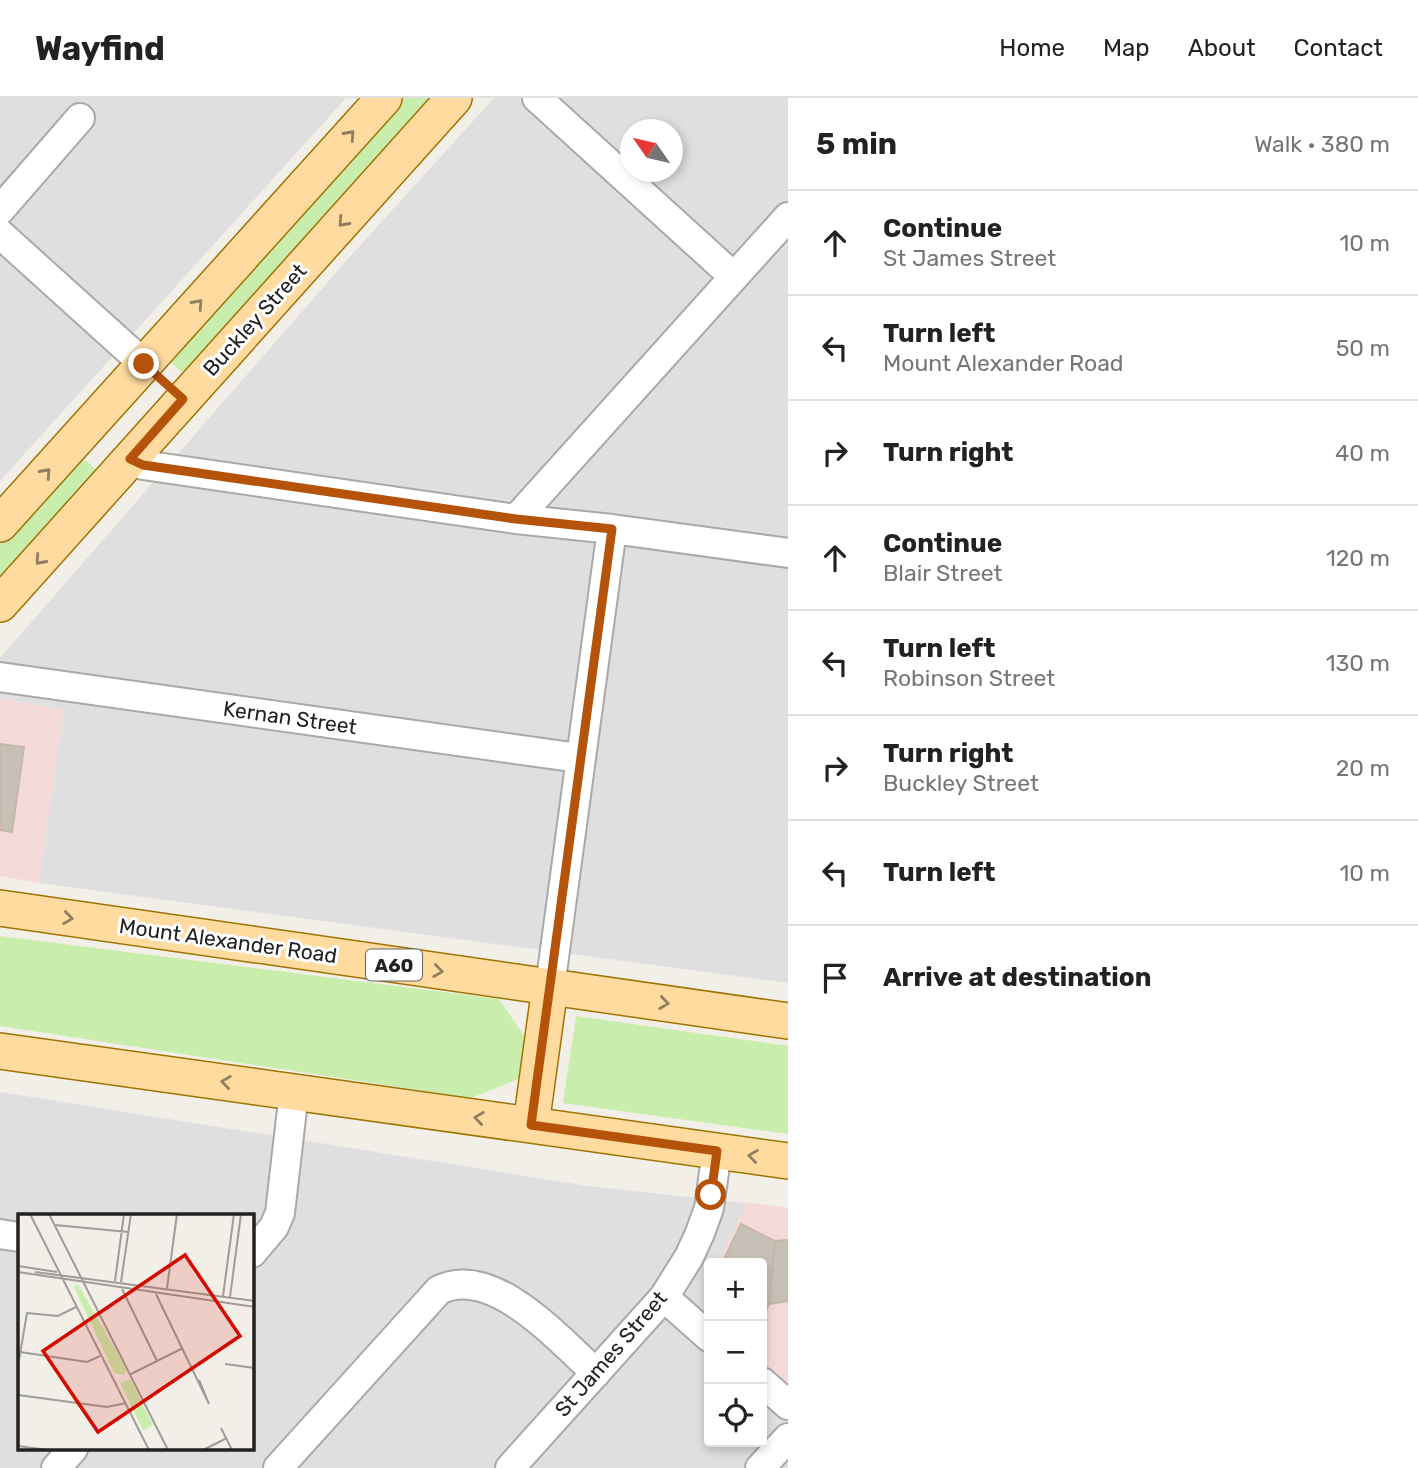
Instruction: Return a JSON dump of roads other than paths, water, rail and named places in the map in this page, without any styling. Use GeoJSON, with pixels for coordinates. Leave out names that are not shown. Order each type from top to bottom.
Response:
{"type":"FeatureCollection","features":[{"type":"Feature","properties":{"kind":"main road"},"geometry":{"type":"LineString","coordinates":[[0,524],[384,98]]}},
{"type":"Feature","properties":{"kind":"main road","name":"Buckley Street"},"geometry":{"type":"LineString","coordinates":[[0,604],[454,98]]}},
{"type":"Feature","properties":{"kind":"main road"},"geometry":{"type":"LineString","coordinates":[[144,364],[183,399]]}},
{"type":"Feature","properties":{"kind":"main road"},"geometry":{"type":"LineString","coordinates":[[90,424],[130,459]]}},
{"type":"Feature","properties":{"kind":"main road","name":"Mount Alexander Road"},"geometry":{"type":"LineString","coordinates":[[0,908],[788,1021]]}},
{"type":"Feature","properties":{"kind":"main road"},"geometry":{"type":"LineString","coordinates":[[531,1125],[550,987]]}},
{"type":"Feature","properties":{"kind":"main road"},"geometry":{"type":"LineString","coordinates":[[0,1051],[788,1161]]}},
{"type":"Feature","properties":{"kind":"street"},"geometry":{"type":"LineString","coordinates":[[537,98],[734,277]]}},
{"type":"Feature","properties":{"kind":"street"},"geometry":{"type":"LineString","coordinates":[[0,210],[80,118]]}},
{"type":"Feature","properties":{"kind":"street"},"geometry":{"type":"LineString","coordinates":[[516,519],[788,217]]}},
{"type":"Feature","properties":{"kind":"street"},"geometry":{"type":"LineString","coordinates":[[0,234],[144,364]]}},
{"type":"Feature","properties":{"kind":"street"},"geometry":{"type":"LineString","coordinates":[[130,459],[143,465],[516,519],[788,553]]}},
{"type":"Feature","properties":{"kind":"street"},"geometry":{"type":"LineString","coordinates":[[550,987],[612,529]]}},
{"type":"Feature","properties":{"kind":"street","name":"Kernan Street"},"geometry":{"type":"LineString","coordinates":[[0,677],[579,758]]}},
{"type":"Feature","properties":{"kind":"street"},"geometry":{"type":"LineString","coordinates":[[254,1251],[274,1227],[280,1213],[294,1092]]}},
{"type":"Feature","properties":{"kind":"street","name":"St James Street"},"geometry":{"type":"LineString","coordinates":[[510,1468],[664,1297],[689,1257],[700,1233],[709,1208],[717,1151]]}},
{"type":"Feature","properties":{"kind":"street"},"geometry":{"type":"LineString","coordinates":[[0,1234],[18,1237]]}},
{"type":"Feature","properties":{"kind":"street"},"geometry":{"type":"LineString","coordinates":[[278,1468],[439,1290],[451,1284],[464,1283],[480,1287],[519,1305],[596,1373]]}},
{"type":"Feature","properties":{"kind":"street"},"geometry":{"type":"LineString","coordinates":[[664,1297],[704,1333]]}},
{"type":"Feature","properties":{"kind":"street"},"geometry":{"type":"LineString","coordinates":[[764,1384],[788,1405]]}},
{"type":"Feature","properties":{"kind":"street"},"geometry":{"type":"LineString","coordinates":[[760,1468],[788,1438]]}},
{"type":"Feature","properties":{"kind":"street"},"geometry":{"type":"LineString","coordinates":[[56,1468],[72,1450]]}}]}
